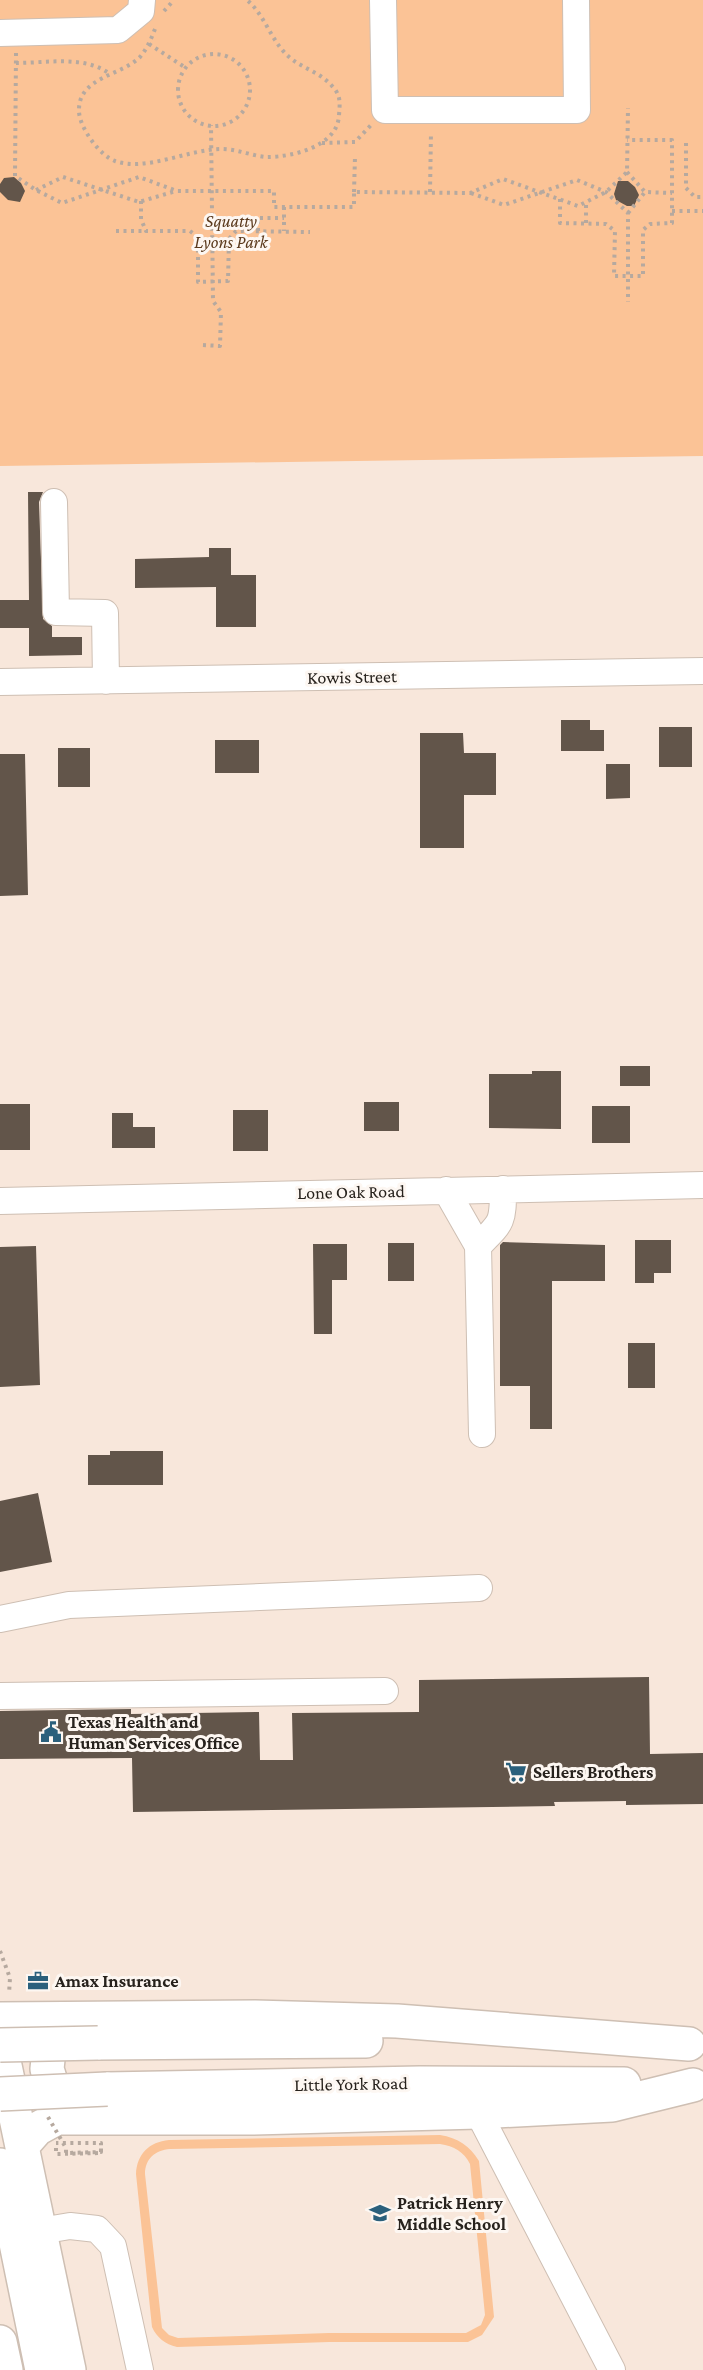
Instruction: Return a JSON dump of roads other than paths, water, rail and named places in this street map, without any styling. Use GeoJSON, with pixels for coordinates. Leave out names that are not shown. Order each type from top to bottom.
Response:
{"type":"FeatureCollection","features":[{"type":"Feature","properties":{"kind":"main road"},"geometry":{"type":"LineString","coordinates":[[4,2007],[69,2017],[397,2020],[696,2044]]}},
{"type":"Feature","properties":{"kind":"main road"},"geometry":{"type":"LineString","coordinates":[[69,2017],[51,2030],[47,2069],[57,2101],[85,2118]]}},
{"type":"Feature","properties":{"kind":"main road"},"geometry":{"type":"LineString","coordinates":[[42,2370],[23,2278],[0,2043],[420,2041],[696,2044]]}},
{"type":"Feature","properties":{"kind":"main road","name":"Little York Road"},"geometry":{"type":"LineString","coordinates":[[0,2094],[107,2089],[420,2083],[698,2085]]}},
{"type":"Feature","properties":{"kind":"main road"},"geometry":{"type":"LineString","coordinates":[[11,2155],[37,2129],[57,2118],[252,2118],[478,2112],[612,2105],[698,2085]]}},
{"type":"Feature","properties":{"kind":"main road"},"geometry":{"type":"LineString","coordinates":[[11,2155],[40,2231],[69,2370]]}},
{"type":"Feature","properties":{"kind":"main road"},"geometry":{"type":"LineString","coordinates":[[0,2342],[6,2370]]}},
{"type":"Feature","properties":{"kind":"street"},"geometry":{"type":"LineString","coordinates":[[0,33],[118,30],[141,11],[142,0]]}},
{"type":"Feature","properties":{"kind":"street"},"geometry":{"type":"LineString","coordinates":[[383,0],[385,110],[577,110],[576,0]]}},
{"type":"Feature","properties":{"kind":"street"},"geometry":{"type":"LineString","coordinates":[[54,502],[56,612],[105,614],[106,681]]}},
{"type":"Feature","properties":{"kind":"street","name":"Kowis Street"},"geometry":{"type":"LineString","coordinates":[[0,682],[703,671]]}},
{"type":"Feature","properties":{"kind":"street","name":"Lone Oak Road"},"geometry":{"type":"LineString","coordinates":[[0,1201],[703,1185]]}},
{"type":"Feature","properties":{"kind":"street"},"geometry":{"type":"LineString","coordinates":[[478,1246],[500,1221],[503,1214],[503,1189]]}},
{"type":"Feature","properties":{"kind":"street"},"geometry":{"type":"LineString","coordinates":[[446,1190],[478,1246],[482,1434]]}},
{"type":"Feature","properties":{"kind":"street"},"geometry":{"type":"LineString","coordinates":[[0,1619],[69,1605],[479,1588]]}},
{"type":"Feature","properties":{"kind":"street"},"geometry":{"type":"LineString","coordinates":[[0,1696],[385,1691]]}},
{"type":"Feature","properties":{"kind":"street"},"geometry":{"type":"LineString","coordinates":[[478,2112],[612,2370]]}},
{"type":"Feature","properties":{"kind":"street"},"geometry":{"type":"LineString","coordinates":[[40,2231],[70,2226],[97,2229],[113,2246],[140,2370]]}},
{"type":"Feature","properties":{"kind":"place","name":"Texas Health and Human Services Office"},"geometry":{"type":"Point","coordinates":[51,1732]}},
{"type":"Feature","properties":{"kind":"place","name":"Sellers Brothers"},"geometry":{"type":"Point","coordinates":[516,1772]}},
{"type":"Feature","properties":{"kind":"place","name":"Amax Insurance"},"geometry":{"type":"Point","coordinates":[38,1981]}},
{"type":"Feature","properties":{"kind":"place","name":"Patrick Henry Middle School"},"geometry":{"type":"Point","coordinates":[380,2213]}},
{"type":"Feature","properties":{"kind":"park label","name":"Squatty Lyons Park"},"geometry":{"type":"Point","coordinates":[231,231]}}]}
